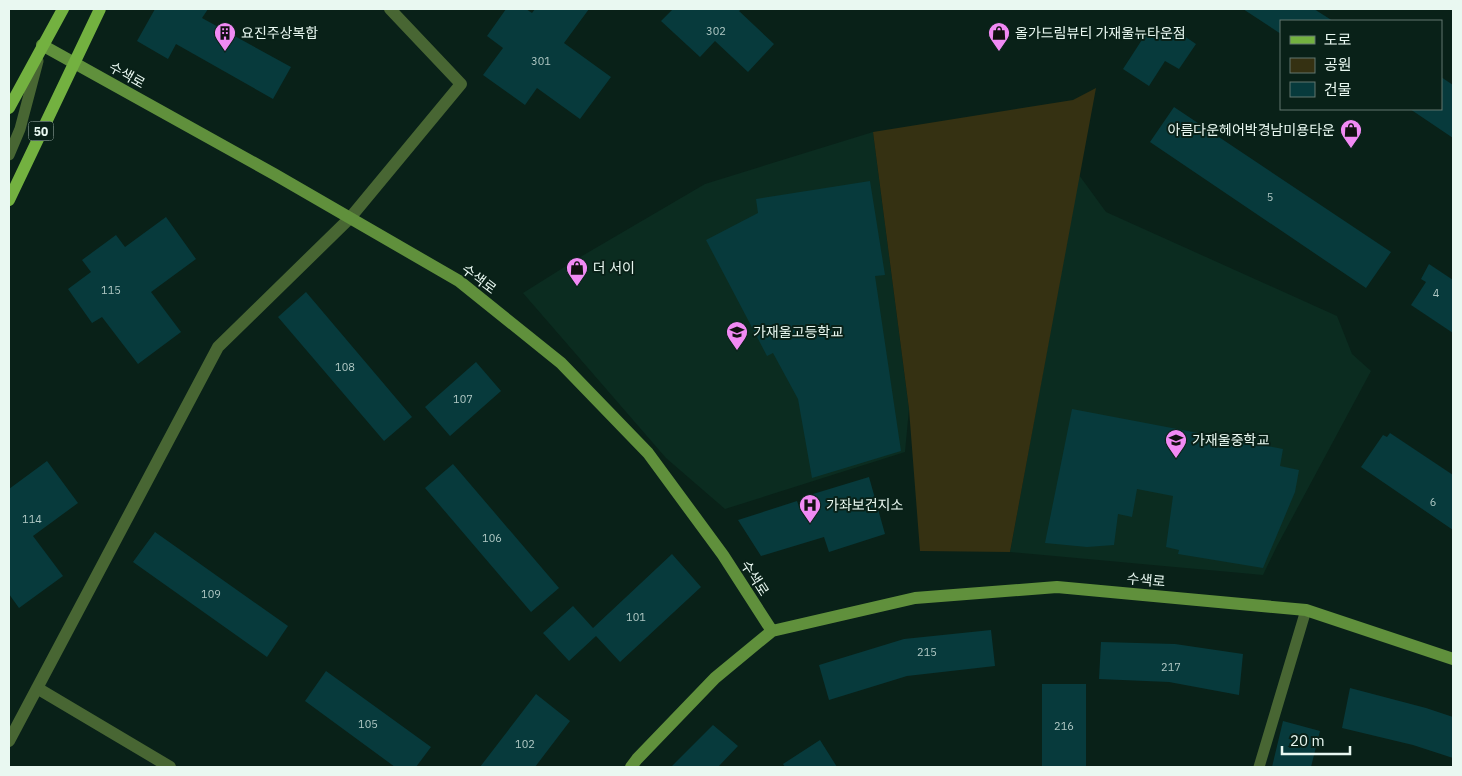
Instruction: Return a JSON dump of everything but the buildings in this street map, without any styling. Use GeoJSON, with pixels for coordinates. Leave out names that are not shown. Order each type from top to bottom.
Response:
{"type":"FeatureCollection","features":[{"type":"Feature","properties":{"kind":"main road"},"geometry":{"type":"LineString","coordinates":[[9,108],[42,44],[63,9]]}},
{"type":"Feature","properties":{"kind":"main road","name":"50"},"geometry":{"type":"LineString","coordinates":[[9,200],[73,62],[100,9]]}},
{"type":"Feature","properties":{"kind":"street"},"geometry":{"type":"LineString","coordinates":[[9,742],[218,347],[350,218],[461,84],[390,9]]}},
{"type":"Feature","properties":{"kind":"street","name":"수색로"},"geometry":{"type":"LineString","coordinates":[[42,44],[460,282],[562,363],[648,452],[723,555],[772,631]]}},
{"type":"Feature","properties":{"kind":"street","name":"수색로"},"geometry":{"type":"LineString","coordinates":[[631,767],[716,678],[772,631],[915,598],[1057,587],[1306,610],[1453,659]]}},
{"type":"Feature","properties":{"kind":"street"},"geometry":{"type":"LineString","coordinates":[[37,688],[170,767]]}},
{"type":"Feature","properties":{"kind":"lane"},"geometry":{"type":"LineString","coordinates":[[9,155],[20,129],[42,44]]}},
{"type":"Feature","properties":{"kind":"lane"},"geometry":{"type":"LineString","coordinates":[[1260,767],[1306,610]]}},
{"type":"Feature","properties":{"kind":"shaded area","name":"가재울고등학교"},"geometry":{"type":"Polygon","coordinates":[[[873,132],[909,409],[905,452],[725,509],[666,458],[523,293],[705,184],[873,132]]]}},
{"type":"Feature","properties":{"kind":"shaded area","name":"가재울중학교"},"geometry":{"type":"Polygon","coordinates":[[[1079,175],[1106,212],[1337,316],[1352,354],[1371,371],[1263,575],[1010,552],[1079,175]]]}},
{"type":"Feature","properties":{"kind":"green space"},"geometry":{"type":"Polygon","coordinates":[[[1096,88],[1010,552],[920,551],[909,409],[873,132],[1073,100],[1096,88]]]}},
{"type":"Feature","properties":{"kind":"place","name":"요진주상복합"},"geometry":{"type":"Point","coordinates":[225,52]}},
{"type":"Feature","properties":{"kind":"place","name":"올가드림뷰티 가재울뉴타운점"},"geometry":{"type":"Point","coordinates":[999,52]}},
{"type":"Feature","properties":{"kind":"place","name":"아름다운헤어박경남미용타운"},"geometry":{"type":"Point","coordinates":[1351,149]}},
{"type":"Feature","properties":{"kind":"place","name":"더 서이"},"geometry":{"type":"Point","coordinates":[577,287]}},
{"type":"Feature","properties":{"kind":"place","name":"가재울고등학교"},"geometry":{"type":"Point","coordinates":[737,351]}},
{"type":"Feature","properties":{"kind":"place","name":"가재울중학교"},"geometry":{"type":"Point","coordinates":[1176,459]}},
{"type":"Feature","properties":{"kind":"place","name":"가좌보건지소"},"geometry":{"type":"Point","coordinates":[810,524]}}]}
